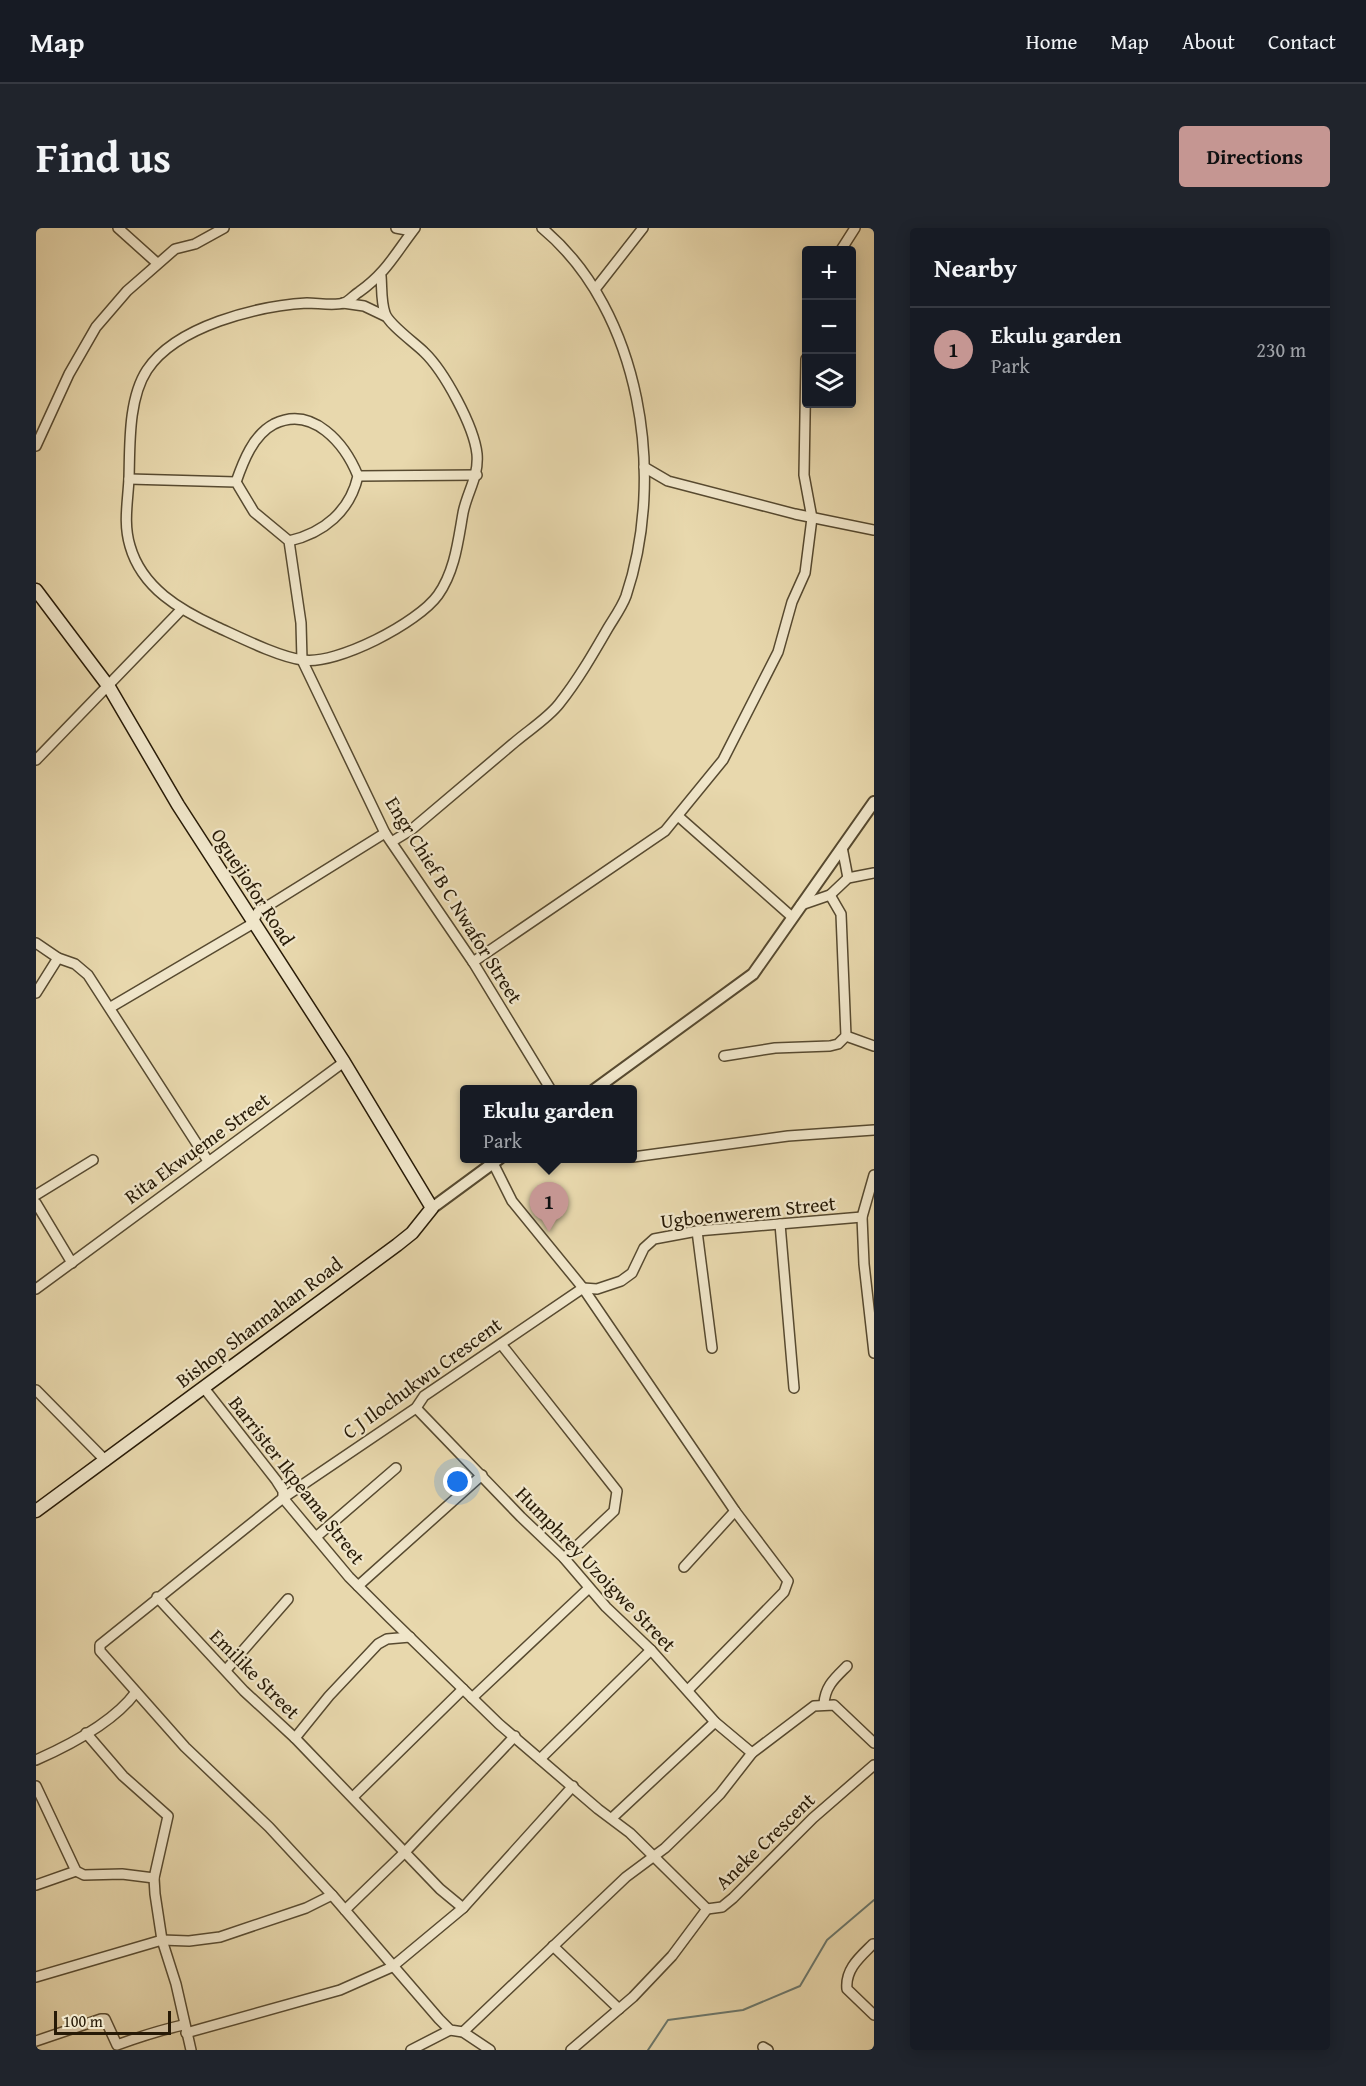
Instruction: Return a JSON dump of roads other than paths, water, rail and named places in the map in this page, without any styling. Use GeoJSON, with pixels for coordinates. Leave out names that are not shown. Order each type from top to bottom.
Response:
{"type":"FeatureCollection","features":[{"type":"Feature","properties":{"kind":"main road","name":"Oguejiofor Road"},"geometry":{"type":"LineString","coordinates":[[36,590],[109,687],[252,924],[344,1062],[432,1208]]}},
{"type":"Feature","properties":{"kind":"main road","name":"Bishop Shannahan Road"},"geometry":{"type":"LineString","coordinates":[[36,1511],[397,1245],[412,1233],[432,1208]]}},
{"type":"Feature","properties":{"kind":"street"},"geometry":{"type":"LineString","coordinates":[[118,228],[157,263]]}},
{"type":"Feature","properties":{"kind":"street"},"geometry":{"type":"LineString","coordinates":[[36,446],[69,374],[96,327],[127,291],[175,249],[203,241],[224,228]]}},
{"type":"Feature","properties":{"kind":"street"},"geometry":{"type":"LineString","coordinates":[[343,303],[381,276],[414,230],[396,228]]}},
{"type":"Feature","properties":{"kind":"street"},"geometry":{"type":"LineString","coordinates":[[393,841],[411,830],[558,706],[590,659],[626,598],[641,537],[644,467],[637,401],[614,324],[596,288],[560,243],[542,228]]}},
{"type":"Feature","properties":{"kind":"street"},"geometry":{"type":"LineString","coordinates":[[596,288],[643,228]]}},
{"type":"Feature","properties":{"kind":"street"},"geometry":{"type":"LineString","coordinates":[[844,246],[855,228]]}},
{"type":"Feature","properties":{"kind":"street"},"geometry":{"type":"LineString","coordinates":[[381,276],[385,315]]}},
{"type":"Feature","properties":{"kind":"street"},"geometry":{"type":"LineString","coordinates":[[306,303],[343,303],[364,306],[385,315],[444,374],[471,432],[477,452],[477,476],[465,503],[451,571],[438,595],[424,610],[364,645],[317,660],[302,660],[239,637],[180,610],[151,583],[130,547],[125,522],[129,479],[129,438],[140,386],[146,371],[160,354],[185,337],[222,319],[306,303]]}},
{"type":"Feature","properties":{"kind":"street"},"geometry":{"type":"LineString","coordinates":[[473,962],[639,852],[665,831],[723,760],[778,652],[792,602],[805,573],[812,518],[804,476],[806,408]]}},
{"type":"Feature","properties":{"kind":"street"},"geometry":{"type":"LineString","coordinates":[[236,482],[244,459],[258,438],[274,424],[290,421],[311,422],[327,430],[352,462],[358,476],[351,499],[345,508],[319,529],[290,541]]}},
{"type":"Feature","properties":{"kind":"street"},"geometry":{"type":"LineString","coordinates":[[644,467],[668,481],[812,518],[874,530]]}},
{"type":"Feature","properties":{"kind":"street"},"geometry":{"type":"LineString","coordinates":[[358,476],[477,476]]}},
{"type":"Feature","properties":{"kind":"street"},"geometry":{"type":"LineString","coordinates":[[129,479],[236,482]]}},
{"type":"Feature","properties":{"kind":"street"},"geometry":{"type":"LineString","coordinates":[[236,482],[254,512],[290,541],[301,623],[302,660]]}},
{"type":"Feature","properties":{"kind":"street"},"geometry":{"type":"LineString","coordinates":[[36,760],[109,687],[180,610]]}},
{"type":"Feature","properties":{"kind":"street","name":"Engr Chief B C Nwafor Street"},"geometry":{"type":"LineString","coordinates":[[302,660],[385,833],[393,841],[473,962],[549,1085]]}},
{"type":"Feature","properties":{"kind":"street"},"geometry":{"type":"LineString","coordinates":[[600,1085],[753,974],[791,916],[874,802]]}},
{"type":"Feature","properties":{"kind":"street"},"geometry":{"type":"LineString","coordinates":[[678,816],[791,916]]}},
{"type":"Feature","properties":{"kind":"street"},"geometry":{"type":"LineString","coordinates":[[111,1007],[252,924],[258,912],[385,833]]}},
{"type":"Feature","properties":{"kind":"street"},"geometry":{"type":"LineString","coordinates":[[842,847],[848,878]]}},
{"type":"Feature","properties":{"kind":"street"},"geometry":{"type":"LineString","coordinates":[[801,905],[831,895],[848,878],[874,873]]}},
{"type":"Feature","properties":{"kind":"street"},"geometry":{"type":"LineString","coordinates":[[724,1056],[775,1048],[830,1046],[838,1044],[846,1036],[841,914],[831,895]]}},
{"type":"Feature","properties":{"kind":"street"},"geometry":{"type":"LineString","coordinates":[[36,943],[58,958],[75,964],[88,975],[111,1007],[208,1161]]}},
{"type":"Feature","properties":{"kind":"street"},"geometry":{"type":"LineString","coordinates":[[36,993],[58,958]]}},
{"type":"Feature","properties":{"kind":"street"},"geometry":{"type":"LineString","coordinates":[[846,1036],[874,1046]]}},
{"type":"Feature","properties":{"kind":"street","name":"Rita Ekwueme Street"},"geometry":{"type":"LineString","coordinates":[[36,1289],[344,1062]]}},
{"type":"Feature","properties":{"kind":"street"},"geometry":{"type":"LineString","coordinates":[[637,1155],[788,1136],[874,1130]]}},
{"type":"Feature","properties":{"kind":"street"},"geometry":{"type":"LineString","coordinates":[[36,1195],[93,1160]]}},
{"type":"Feature","properties":{"kind":"street","name":"Bishop Shannahan Road"},"geometry":{"type":"LineString","coordinates":[[432,1208],[494,1163]]}},
{"type":"Feature","properties":{"kind":"street"},"geometry":{"type":"LineString","coordinates":[[498,1163],[512,1201],[583,1288],[735,1511],[788,1581],[784,1592],[688,1690]]}},
{"type":"Feature","properties":{"kind":"street","name":"Ugboenwerem Street"},"geometry":{"type":"LineString","coordinates":[[583,1288],[597,1289],[621,1281],[637,1266],[648,1241],[697,1231],[862,1217],[874,1175]]}},
{"type":"Feature","properties":{"kind":"street"},"geometry":{"type":"LineString","coordinates":[[36,1203],[72,1263]]}},
{"type":"Feature","properties":{"kind":"street"},"geometry":{"type":"LineString","coordinates":[[862,1217],[864,1264],[874,1353]]}},
{"type":"Feature","properties":{"kind":"street"},"geometry":{"type":"LineString","coordinates":[[780,1224],[794,1388]]}},
{"type":"Feature","properties":{"kind":"street"},"geometry":{"type":"LineString","coordinates":[[697,1231],[712,1348]]}},
{"type":"Feature","properties":{"kind":"street","name":"C J Ilochukwu Crescent"},"geometry":{"type":"LineString","coordinates":[[136,1692],[100,1651],[100,1645],[283,1498],[416,1408],[424,1396],[583,1288]]}},
{"type":"Feature","properties":{"kind":"street"},"geometry":{"type":"LineString","coordinates":[[501,1344],[617,1491],[614,1511],[564,1558]]}},
{"type":"Feature","properties":{"kind":"street","name":"Barrister Ikpeama Street"},"geometry":{"type":"LineString","coordinates":[[204,1388],[276,1480],[283,1491],[283,1498],[358,1586],[410,1637]]}},
{"type":"Feature","properties":{"kind":"street"},"geometry":{"type":"LineString","coordinates":[[36,1390],[106,1461]]}},
{"type":"Feature","properties":{"kind":"street","name":"Humphrey Uzoigwe Street"},"geometry":{"type":"LineString","coordinates":[[416,1408],[521,1518],[564,1558],[589,1588],[651,1650],[715,1722],[752,1753]]}},
{"type":"Feature","properties":{"kind":"street"},"geometry":{"type":"LineString","coordinates":[[316,1537],[396,1468]]}},
{"type":"Feature","properties":{"kind":"street"},"geometry":{"type":"LineString","coordinates":[[358,1586],[482,1475]]}},
{"type":"Feature","properties":{"kind":"street"},"geometry":{"type":"LineString","coordinates":[[684,1567],[735,1511]]}},
{"type":"Feature","properties":{"kind":"street"},"geometry":{"type":"LineString","coordinates":[[472,1698],[589,1588]]}},
{"type":"Feature","properties":{"kind":"street","name":"Emilike Street"},"geometry":{"type":"LineString","coordinates":[[157,1597],[225,1670],[295,1738],[328,1696],[378,1644],[387,1639],[410,1637]]}},
{"type":"Feature","properties":{"kind":"street"},"geometry":{"type":"LineString","coordinates":[[225,1670],[288,1599]]}},
{"type":"Feature","properties":{"kind":"street"},"geometry":{"type":"LineString","coordinates":[[353,1797],[463,1689],[410,1637]]}},
{"type":"Feature","properties":{"kind":"street"},"geometry":{"type":"LineString","coordinates":[[540,1759],[651,1650]]}},
{"type":"Feature","properties":{"kind":"street"},"geometry":{"type":"LineString","coordinates":[[824,1704],[825,1693],[831,1681],[847,1666]]}},
{"type":"Feature","properties":{"kind":"street","name":"Aneke Crescent"},"geometry":{"type":"LineString","coordinates":[[463,1689],[540,1759],[612,1818],[707,1909],[722,1907],[733,1898],[813,1818],[874,1765]]}},
{"type":"Feature","properties":{"kind":"street"},"geometry":{"type":"LineString","coordinates":[[36,1760],[86,1733],[127,1704],[136,1692],[185,1747],[269,1827],[450,2030]]}},
{"type":"Feature","properties":{"kind":"street"},"geometry":{"type":"LineString","coordinates":[[463,2032],[626,1877],[653,1857],[720,1794],[752,1753],[808,1710],[824,1704],[840,1710],[874,1743]]}},
{"type":"Feature","properties":{"kind":"street"},"geometry":{"type":"LineString","coordinates":[[612,1818],[715,1722]]}},
{"type":"Feature","properties":{"kind":"street"},"geometry":{"type":"LineString","coordinates":[[86,1733],[123,1776],[168,1816],[154,1878],[162,1940],[176,1984],[191,2050]]}},
{"type":"Feature","properties":{"kind":"street"},"geometry":{"type":"LineString","coordinates":[[345,1910],[405,1852],[515,1736]]}},
{"type":"Feature","properties":{"kind":"street"},"geometry":{"type":"LineString","coordinates":[[295,1738],[405,1852],[463,1908]]}},
{"type":"Feature","properties":{"kind":"street"},"geometry":{"type":"LineString","coordinates":[[36,1786],[76,1870],[84,1875],[122,1874],[154,1878]]}},
{"type":"Feature","properties":{"kind":"street"},"geometry":{"type":"LineString","coordinates":[[36,2041],[105,2019],[117,2045],[151,2035],[160,2029],[185,2029],[339,1990],[392,1967],[463,1908],[573,1786]]}},
{"type":"Feature","properties":{"kind":"street"},"geometry":{"type":"LineString","coordinates":[[36,1885],[76,1870]]}},
{"type":"Feature","properties":{"kind":"street"},"geometry":{"type":"LineString","coordinates":[[36,1977],[162,1940],[189,1941],[220,1937],[306,1908],[332,1895]]}},
{"type":"Feature","properties":{"kind":"street"},"geometry":{"type":"LineString","coordinates":[[571,2050],[619,2009],[672,1956],[707,1909]]}},
{"type":"Feature","properties":{"kind":"street"},"geometry":{"type":"LineString","coordinates":[[873,1944],[854,1964],[846,1980],[847,1989],[874,2015]]}},
{"type":"Feature","properties":{"kind":"street"},"geometry":{"type":"LineString","coordinates":[[553,1946],[619,2009]]}},
{"type":"Feature","properties":{"kind":"street"},"geometry":{"type":"LineString","coordinates":[[411,2050],[450,2030],[463,2032],[490,2050]]}},
{"type":"Feature","properties":{"kind":"waterway"},"geometry":{"type":"LineString","coordinates":[[648,2050],[668,2020],[743,2010],[800,1986],[827,1940],[874,1900]]}},
{"type":"Feature","properties":{"kind":"place","name":"Ekulu garden"},"geometry":{"type":"Point","coordinates":[549,1232]}}]}
